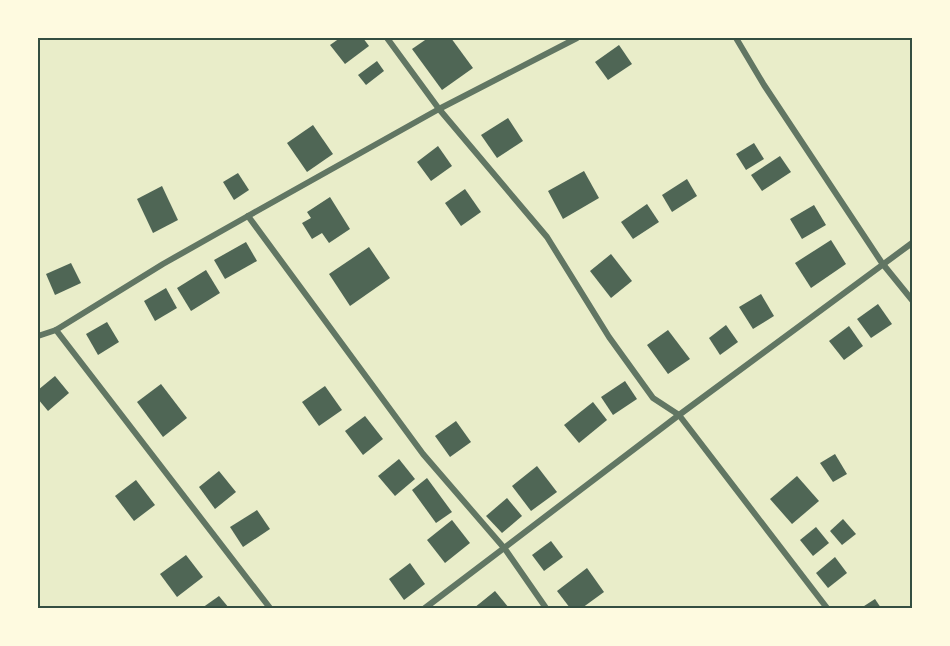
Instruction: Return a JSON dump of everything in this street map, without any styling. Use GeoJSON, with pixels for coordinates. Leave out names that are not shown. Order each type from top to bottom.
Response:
{"type":"FeatureCollection","features":[{"type":"Feature","properties":{"kind":"street"},"geometry":{"type":"LineString","coordinates":[[387,38],[440,109],[547,237],[609,337],[653,398],[679,415],[827,609]]}},
{"type":"Feature","properties":{"kind":"street"},"geometry":{"type":"LineString","coordinates":[[38,336],[56,330],[163,264],[440,109],[577,38]]}},
{"type":"Feature","properties":{"kind":"street"},"geometry":{"type":"LineString","coordinates":[[736,38],[764,85],[882,263],[912,300]]}},
{"type":"Feature","properties":{"kind":"street"},"geometry":{"type":"LineString","coordinates":[[248,216],[423,454],[505,549],[546,609]]}},
{"type":"Feature","properties":{"kind":"street"},"geometry":{"type":"LineString","coordinates":[[425,609],[679,415],[912,243]]}},
{"type":"Feature","properties":{"kind":"street"},"geometry":{"type":"LineString","coordinates":[[56,330],[270,609]]}},
{"type":"Feature","properties":{"kind":"building"},"geometry":{"type":"Polygon","coordinates":[[[340,38],[363,38],[369,46],[345,64],[330,45],[340,38]]]}},
{"type":"Feature","properties":{"kind":"building"},"geometry":{"type":"Polygon","coordinates":[[[428,38],[451,38],[473,68],[442,90],[412,49],[428,38]]]}},
{"type":"Feature","properties":{"kind":"building"},"geometry":{"type":"Polygon","coordinates":[[[619,45],[632,64],[608,80],[595,62],[619,45]]]}},
{"type":"Feature","properties":{"kind":"building"},"geometry":{"type":"Polygon","coordinates":[[[377,61],[384,71],[366,85],[358,75],[377,61]]]}},
{"type":"Feature","properties":{"kind":"building"},"geometry":{"type":"Polygon","coordinates":[[[508,118],[523,141],[497,158],[481,135],[508,118]]]}},
{"type":"Feature","properties":{"kind":"building"},"geometry":{"type":"Polygon","coordinates":[[[313,125],[333,154],[307,172],[287,143],[313,125]]]}},
{"type":"Feature","properties":{"kind":"building"},"geometry":{"type":"Polygon","coordinates":[[[754,143],[764,159],[746,170],[736,154],[754,143]]]}},
{"type":"Feature","properties":{"kind":"building"},"geometry":{"type":"Polygon","coordinates":[[[438,146],[452,166],[431,181],[417,162],[438,146]]]}},
{"type":"Feature","properties":{"kind":"building"},"geometry":{"type":"Polygon","coordinates":[[[780,156],[791,172],[762,191],[751,175],[780,156]]]}},
{"type":"Feature","properties":{"kind":"building"},"geometry":{"type":"Polygon","coordinates":[[[584,171],[599,198],[563,219],[548,191],[584,171]]]}},
{"type":"Feature","properties":{"kind":"building"},"geometry":{"type":"Polygon","coordinates":[[[238,173],[249,190],[234,200],[223,182],[238,173]]]}},
{"type":"Feature","properties":{"kind":"building"},"geometry":{"type":"Polygon","coordinates":[[[687,179],[697,196],[672,212],[662,195],[687,179]]]}},
{"type":"Feature","properties":{"kind":"building"},"geometry":{"type":"Polygon","coordinates":[[[162,186],[178,220],[153,233],[137,199],[162,186]]]}},
{"type":"Feature","properties":{"kind":"building"},"geometry":{"type":"Polygon","coordinates":[[[465,189],[481,212],[461,226],[445,203],[465,189]]]}},
{"type":"Feature","properties":{"kind":"building"},"geometry":{"type":"Polygon","coordinates":[[[330,197],[350,229],[329,243],[322,233],[312,239],[302,223],[311,218],[307,212],[330,197]]]}},
{"type":"Feature","properties":{"kind":"building"},"geometry":{"type":"Polygon","coordinates":[[[647,204],[659,222],[633,239],[621,222],[647,204]]]}},
{"type":"Feature","properties":{"kind":"building"},"geometry":{"type":"Polygon","coordinates":[[[814,205],[826,225],[802,239],[790,219],[814,205]]]}},
{"type":"Feature","properties":{"kind":"building"},"geometry":{"type":"Polygon","coordinates":[[[831,240],[846,264],[811,288],[795,263],[831,240]]]}},
{"type":"Feature","properties":{"kind":"building"},"geometry":{"type":"Polygon","coordinates":[[[246,242],[257,261],[225,279],[214,260],[246,242]]]}},
{"type":"Feature","properties":{"kind":"building"},"geometry":{"type":"Polygon","coordinates":[[[369,247],[390,278],[350,306],[329,274],[369,247]]]}},
{"type":"Feature","properties":{"kind":"building"},"geometry":{"type":"Polygon","coordinates":[[[611,254],[632,281],[611,298],[590,271],[611,254]]]}},
{"type":"Feature","properties":{"kind":"building"},"geometry":{"type":"Polygon","coordinates":[[[71,263],[81,283],[55,295],[46,274],[71,263]]]}},
{"type":"Feature","properties":{"kind":"building"},"geometry":{"type":"Polygon","coordinates":[[[206,270],[220,293],[191,311],[177,288],[206,270]]]}},
{"type":"Feature","properties":{"kind":"building"},"geometry":{"type":"Polygon","coordinates":[[[166,288],[177,308],[155,321],[144,301],[166,288]]]}},
{"type":"Feature","properties":{"kind":"building"},"geometry":{"type":"Polygon","coordinates":[[[761,294],[774,316],[753,329],[739,307],[761,294]]]}},
{"type":"Feature","properties":{"kind":"building"},"geometry":{"type":"Polygon","coordinates":[[[878,304],[892,324],[871,338],[857,319],[878,304]]]}},
{"type":"Feature","properties":{"kind":"building"},"geometry":{"type":"Polygon","coordinates":[[[107,322],[119,342],[98,355],[86,334],[107,322]]]}},
{"type":"Feature","properties":{"kind":"building"},"geometry":{"type":"Polygon","coordinates":[[[726,325],[738,342],[720,355],[709,338],[726,325]]]}},
{"type":"Feature","properties":{"kind":"building"},"geometry":{"type":"Polygon","coordinates":[[[849,326],[863,346],[844,360],[829,341],[849,326]]]}},
{"type":"Feature","properties":{"kind":"building"},"geometry":{"type":"Polygon","coordinates":[[[668,330],[690,359],[668,374],[647,345],[668,330]]]}},
{"type":"Feature","properties":{"kind":"building"},"geometry":{"type":"Polygon","coordinates":[[[55,376],[69,393],[48,411],[38,399],[38,390],[55,376]]]}},
{"type":"Feature","properties":{"kind":"building"},"geometry":{"type":"Polygon","coordinates":[[[625,381],[637,399],[613,415],[601,397],[625,381]]]}},
{"type":"Feature","properties":{"kind":"building"},"geometry":{"type":"Polygon","coordinates":[[[161,384],[187,418],[163,437],[137,402],[161,384]]]}},
{"type":"Feature","properties":{"kind":"building"},"geometry":{"type":"Polygon","coordinates":[[[325,386],[342,410],[319,426],[302,402],[325,386]]]}},
{"type":"Feature","properties":{"kind":"building"},"geometry":{"type":"Polygon","coordinates":[[[593,402],[607,420],[579,443],[564,425],[593,402]]]}},
{"type":"Feature","properties":{"kind":"building"},"geometry":{"type":"Polygon","coordinates":[[[365,416],[383,439],[363,455],[345,431],[365,416]]]}},
{"type":"Feature","properties":{"kind":"building"},"geometry":{"type":"Polygon","coordinates":[[[456,421],[471,442],[450,457],[435,436],[456,421]]]}},
{"type":"Feature","properties":{"kind":"building"},"geometry":{"type":"Polygon","coordinates":[[[835,454],[847,474],[833,482],[820,463],[835,454]]]}},
{"type":"Feature","properties":{"kind":"building"},"geometry":{"type":"Polygon","coordinates":[[[399,459],[415,479],[395,496],[378,476],[399,459]]]}},
{"type":"Feature","properties":{"kind":"building"},"geometry":{"type":"Polygon","coordinates":[[[537,466],[557,492],[531,511],[512,486],[537,466]]]}},
{"type":"Feature","properties":{"kind":"building"},"geometry":{"type":"Polygon","coordinates":[[[219,471],[236,492],[215,509],[199,487],[219,471]]]}},
{"type":"Feature","properties":{"kind":"building"},"geometry":{"type":"Polygon","coordinates":[[[797,476],[819,501],[792,524],[770,499],[797,476]]]}},
{"type":"Feature","properties":{"kind":"building"},"geometry":{"type":"Polygon","coordinates":[[[427,478],[452,512],[436,523],[412,490],[427,478]]]}},
{"type":"Feature","properties":{"kind":"building"},"geometry":{"type":"Polygon","coordinates":[[[136,480],[155,505],[134,521],[115,496],[136,480]]]}},
{"type":"Feature","properties":{"kind":"building"},"geometry":{"type":"Polygon","coordinates":[[[507,498],[522,516],[502,533],[486,516],[507,498]]]}},
{"type":"Feature","properties":{"kind":"building"},"geometry":{"type":"Polygon","coordinates":[[[257,510],[270,529],[243,547],[230,527],[257,510]]]}},
{"type":"Feature","properties":{"kind":"building"},"geometry":{"type":"Polygon","coordinates":[[[843,519],[856,534],[842,545],[830,531],[843,519]]]}},
{"type":"Feature","properties":{"kind":"building"},"geometry":{"type":"Polygon","coordinates":[[[452,520],[470,543],[445,563],[427,540],[452,520]]]}},
{"type":"Feature","properties":{"kind":"building"},"geometry":{"type":"Polygon","coordinates":[[[816,527],[829,543],[813,556],[800,540],[816,527]]]}},
{"type":"Feature","properties":{"kind":"building"},"geometry":{"type":"Polygon","coordinates":[[[551,541],[563,557],[544,571],[532,555],[551,541]]]}},
{"type":"Feature","properties":{"kind":"building"},"geometry":{"type":"Polygon","coordinates":[[[186,555],[203,577],[177,597],[160,574],[186,555]]]}},
{"type":"Feature","properties":{"kind":"building"},"geometry":{"type":"Polygon","coordinates":[[[835,557],[847,573],[828,588],[816,573],[835,557]]]}},
{"type":"Feature","properties":{"kind":"building"},"geometry":{"type":"Polygon","coordinates":[[[410,563],[425,584],[404,600],[389,579],[410,563]]]}},
{"type":"Feature","properties":{"kind":"building"},"geometry":{"type":"Polygon","coordinates":[[[587,568],[604,592],[582,608],[570,608],[557,591],[587,568]]]}},
{"type":"Feature","properties":{"kind":"building"},"geometry":{"type":"Polygon","coordinates":[[[495,591],[509,608],[474,608],[495,591]]]}},
{"type":"Feature","properties":{"kind":"building"},"geometry":{"type":"Polygon","coordinates":[[[219,596],[229,608],[202,608],[219,596]]]}},
{"type":"Feature","properties":{"kind":"building"},"geometry":{"type":"Polygon","coordinates":[[[875,599],[881,608],[861,608],[875,599]]]}}]}
